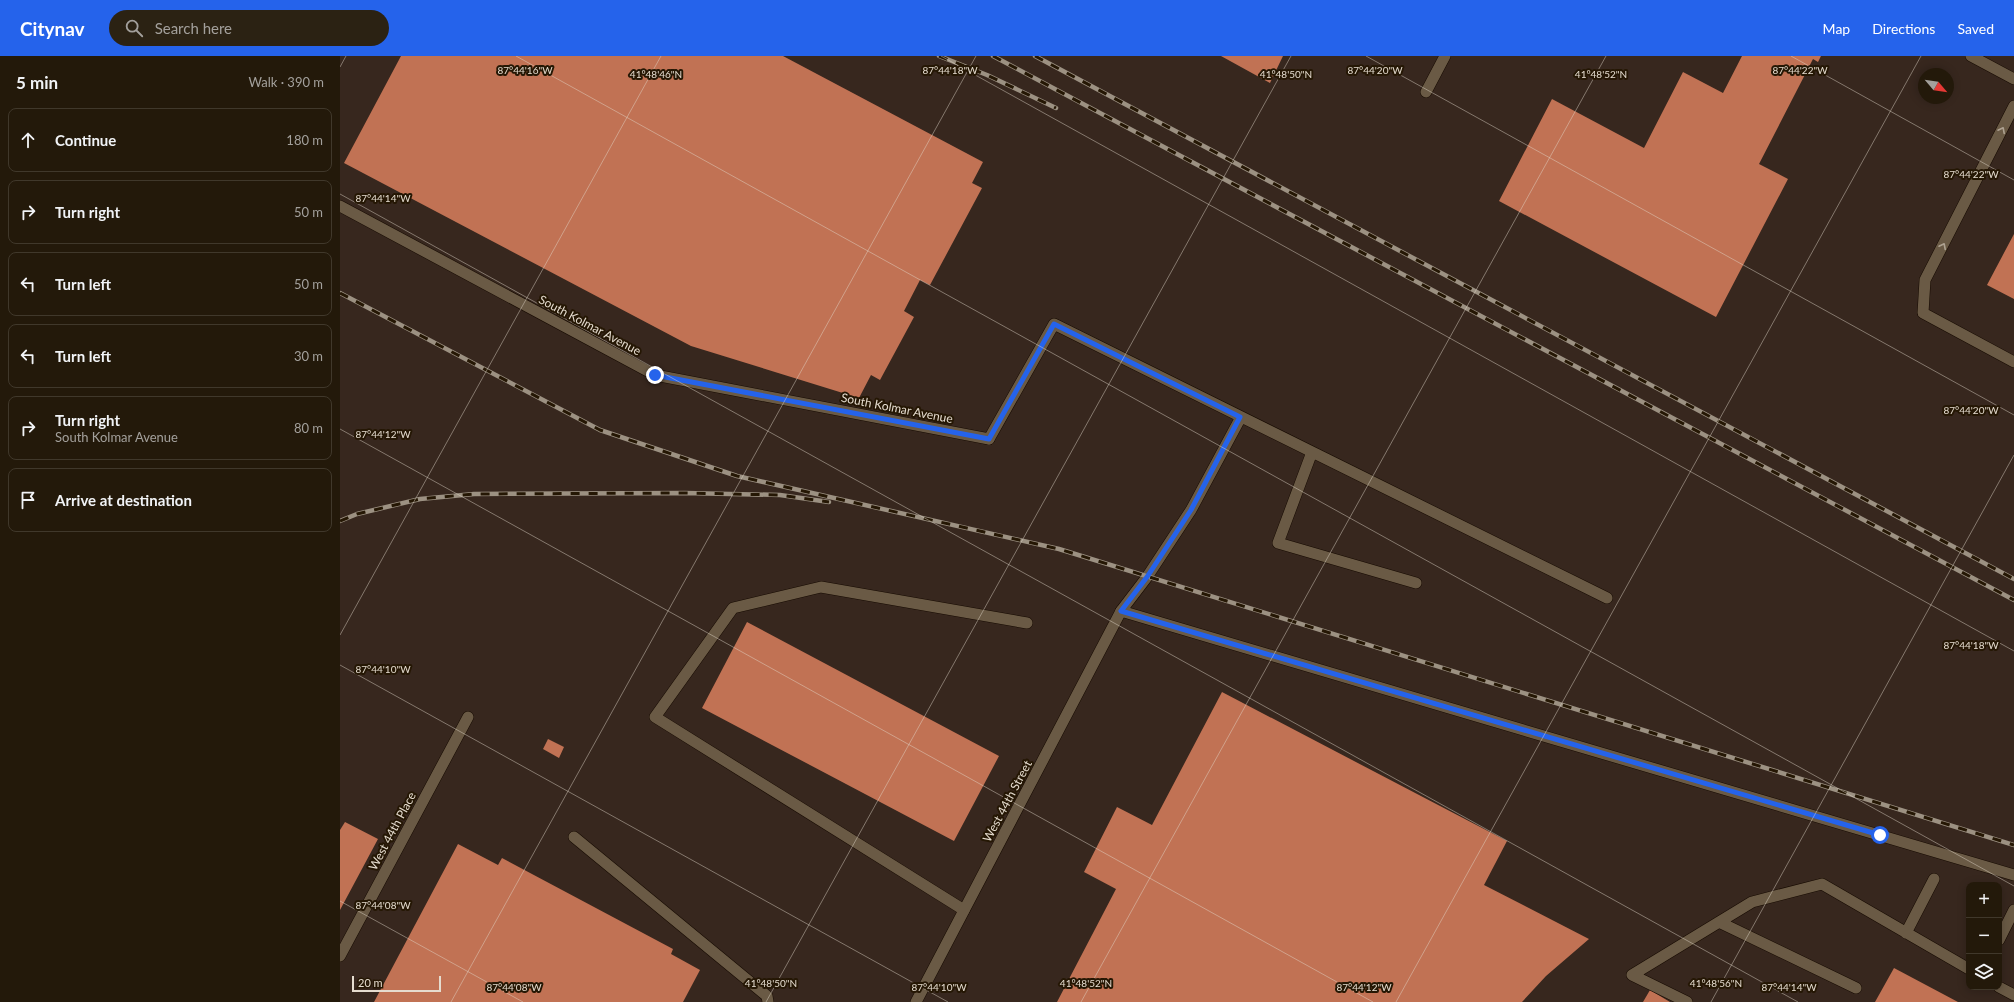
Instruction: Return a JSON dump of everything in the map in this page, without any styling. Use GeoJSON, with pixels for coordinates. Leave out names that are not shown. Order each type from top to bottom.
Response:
{"type":"FeatureCollection","features":[{"type":"Feature","properties":{"kind":"street"},"geometry":{"type":"LineString","coordinates":[[1426,92],[1445,56]]}},
{"type":"Feature","properties":{"kind":"street"},"geometry":{"type":"LineString","coordinates":[[1971,56],[2014,79]]}},
{"type":"Feature","properties":{"kind":"street"},"geometry":{"type":"LineString","coordinates":[[2014,106],[1925,280],[1923,313],[2014,362]]}},
{"type":"Feature","properties":{"kind":"street","name":"South Kolmar Avenue"},"geometry":{"type":"LineString","coordinates":[[340,206],[655,375],[989,439],[1054,324],[1240,417]]}},
{"type":"Feature","properties":{"kind":"street"},"geometry":{"type":"LineString","coordinates":[[1240,417],[1607,598]]}},
{"type":"Feature","properties":{"kind":"street","name":"West 44th Street"},"geometry":{"type":"LineString","coordinates":[[916,1002],[1121,611],[1147,577],[1191,510],[1240,417]]}},
{"type":"Feature","properties":{"kind":"street"},"geometry":{"type":"LineString","coordinates":[[1312,452],[1278,543],[1416,583]]}},
{"type":"Feature","properties":{"kind":"street"},"geometry":{"type":"LineString","coordinates":[[964,910],[655,717],[733,608],[821,588],[1027,623]]}},
{"type":"Feature","properties":{"kind":"street"},"geometry":{"type":"LineString","coordinates":[[1121,611],[2014,875]]}},
{"type":"Feature","properties":{"kind":"street","name":"West 44th Place"},"geometry":{"type":"LineString","coordinates":[[340,956],[468,717]]}},
{"type":"Feature","properties":{"kind":"street"},"geometry":{"type":"LineString","coordinates":[[574,837],[767,996],[768,1002]]}},
{"type":"Feature","properties":{"kind":"street"},"geometry":{"type":"LineString","coordinates":[[1906,933],[1934,879]]}},
{"type":"Feature","properties":{"kind":"street"},"geometry":{"type":"LineString","coordinates":[[1688,1002],[1632,975],[1752,902],[1822,884],[1966,968]]}},
{"type":"Feature","properties":{"kind":"street"},"geometry":{"type":"LineString","coordinates":[[2002,934],[2014,910]]}},
{"type":"Feature","properties":{"kind":"street"},"geometry":{"type":"LineString","coordinates":[[1719,922],[1856,988]]}},
{"type":"Feature","properties":{"kind":"street"},"geometry":{"type":"LineString","coordinates":[[2002,989],[2014,995]]}},
{"type":"Feature","properties":{"kind":"shaded area"},"geometry":{"type":"Polygon","coordinates":[[[340,56],[2014,56],[2014,1002],[340,1002],[340,56]]]}},
{"type":"Feature","properties":{"kind":"building"},"geometry":{"type":"Polygon","coordinates":[[[401,56],[783,56],[983,162],[972,183],[982,188],[930,285],[920,280],[904,311],[914,317],[880,380],[871,375],[859,398],[691,346],[344,163],[401,56]]]}},
{"type":"Feature","properties":{"kind":"building"},"geometry":{"type":"Polygon","coordinates":[[[1221,56],[1283,56],[1270,83],[1221,56]]]}},
{"type":"Feature","properties":{"kind":"building"},"geometry":{"type":"Polygon","coordinates":[[[1742,56],[1821,56],[1818,62],[1813,59],[1759,164],[1788,179],[1716,317],[1499,201],[1552,99],[1644,148],[1683,72],[1723,93],[1742,56]]]}},
{"type":"Feature","properties":{"kind":"building"},"geometry":{"type":"Polygon","coordinates":[[[2014,234],[2014,299],[1987,285],[2014,234]]]}},
{"type":"Feature","properties":{"kind":"building"},"geometry":{"type":"Polygon","coordinates":[[[747,622],[999,756],[954,841],[702,708],[747,622]]]}},
{"type":"Feature","properties":{"kind":"building"},"geometry":{"type":"Polygon","coordinates":[[[1222,692],[1507,841],[1484,885],[1589,939],[1546,976],[1522,1002],[1057,1002],[1116,889],[1084,872],[1117,807],[1152,825],[1222,692]]]}},
{"type":"Feature","properties":{"kind":"building"},"geometry":{"type":"Polygon","coordinates":[[[548,739],[564,747],[559,758],[543,749],[548,739]]]}},
{"type":"Feature","properties":{"kind":"building"},"geometry":{"type":"Polygon","coordinates":[[[345,822],[378,839],[340,910],[340,830],[345,822]]]}},
{"type":"Feature","properties":{"kind":"building"},"geometry":{"type":"Polygon","coordinates":[[[458,844],[498,865],[502,858],[673,949],[671,954],[700,970],[683,1002],[374,1002],[458,844]]]}},
{"type":"Feature","properties":{"kind":"building"},"geometry":{"type":"Polygon","coordinates":[[[1894,968],[1958,1002],[1875,1002],[1894,968]]]}},
{"type":"Feature","properties":{"kind":"building"},"geometry":{"type":"Polygon","coordinates":[[[1650,990],[1670,1002],[1643,1002],[1650,990]]]}},
{"type":"Feature","properties":{"kind":"railway"},"geometry":{"type":"LineString","coordinates":[[939,56],[987,75],[1056,108]]}},
{"type":"Feature","properties":{"kind":"railway"},"geometry":{"type":"LineString","coordinates":[[993,56],[2014,600]]}},
{"type":"Feature","properties":{"kind":"railway"},"geometry":{"type":"LineString","coordinates":[[1035,56],[2014,579]]}},
{"type":"Feature","properties":{"kind":"railway"},"geometry":{"type":"LineString","coordinates":[[340,293],[600,430],[737,476],[1059,549],[2014,845]]}},
{"type":"Feature","properties":{"kind":"railway"},"geometry":{"type":"LineString","coordinates":[[340,521],[357,514],[420,499],[474,494],[685,493],[780,495],[829,502]]}},
{"type":"Feature","properties":{"kind":"route"},"geometry":{"type":"LineString","coordinates":[[655,375],[989,439],[1054,324],[1240,417],[1191,510],[1147,577],[1121,611],[1880,835]]}}]}
